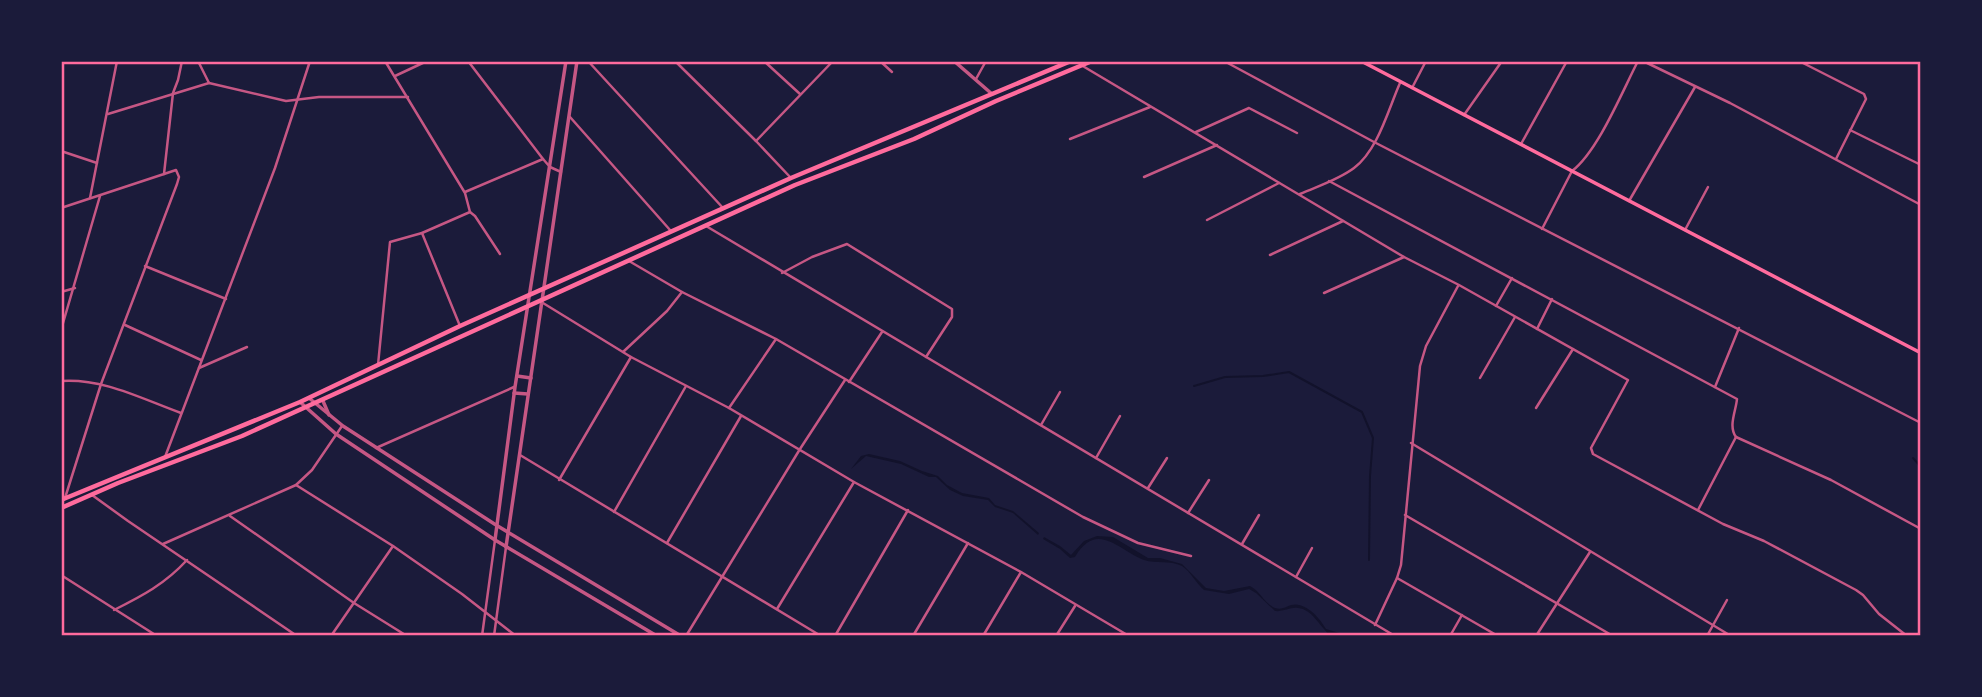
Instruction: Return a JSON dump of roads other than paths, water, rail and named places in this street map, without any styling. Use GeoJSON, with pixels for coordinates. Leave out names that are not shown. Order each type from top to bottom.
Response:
{"type":"FeatureCollection","features":[{"type":"Feature","properties":{"kind":"highway"},"geometry":{"type":"LineString","coordinates":[[63,499],[300,402],[460,326],[791,178],[1071,61]]}},
{"type":"Feature","properties":{"kind":"highway"},"geometry":{"type":"LineString","coordinates":[[61,508],[305,409],[795,185],[914,139],[996,100],[1092,61]]}},
{"type":"Feature","properties":{"kind":"highway"},"geometry":{"type":"LineString","coordinates":[[992,94],[996,100]]}},
{"type":"Feature","properties":{"kind":"highway"},"geometry":{"type":"LineString","coordinates":[[791,178],[795,185]]}},
{"type":"Feature","properties":{"kind":"main road"},"geometry":{"type":"LineString","coordinates":[[1361,61],[1921,353]]}},
{"type":"Feature","properties":{"kind":"street"},"geometry":{"type":"LineString","coordinates":[[90,198],[117,61]]}},
{"type":"Feature","properties":{"kind":"street"},"geometry":{"type":"LineString","coordinates":[[164,174],[173,93],[182,61]]}},
{"type":"Feature","properties":{"kind":"street"},"geometry":{"type":"LineString","coordinates":[[198,61],[209,83]]}},
{"type":"Feature","properties":{"kind":"street"},"geometry":{"type":"LineString","coordinates":[[165,457],[299,100],[310,61]]}},
{"type":"Feature","properties":{"kind":"street"},"geometry":{"type":"LineString","coordinates":[[385,61],[465,193],[470,212],[500,254]]}},
{"type":"Feature","properties":{"kind":"street"},"geometry":{"type":"LineString","coordinates":[[395,76],[426,61]]}},
{"type":"Feature","properties":{"kind":"street"},"geometry":{"type":"LineString","coordinates":[[468,61],[543,159],[550,167],[561,172]]}},
{"type":"Feature","properties":{"kind":"street"},"geometry":{"type":"LineString","coordinates":[[482,636],[514,393],[566,61]]}},
{"type":"Feature","properties":{"kind":"street"},"geometry":{"type":"LineString","coordinates":[[494,636],[540,302],[577,61]]}},
{"type":"Feature","properties":{"kind":"street"},"geometry":{"type":"LineString","coordinates":[[588,61],[723,209]]}},
{"type":"Feature","properties":{"kind":"street"},"geometry":{"type":"LineString","coordinates":[[674,61],[791,178]]}},
{"type":"Feature","properties":{"kind":"street"},"geometry":{"type":"LineString","coordinates":[[764,61],[800,94]]}},
{"type":"Feature","properties":{"kind":"street"},"geometry":{"type":"LineString","coordinates":[[756,141],[833,61]]}},
{"type":"Feature","properties":{"kind":"street"},"geometry":{"type":"LineString","coordinates":[[880,61],[892,72]]}},
{"type":"Feature","properties":{"kind":"street"},"geometry":{"type":"LineString","coordinates":[[954,61],[992,94]]}},
{"type":"Feature","properties":{"kind":"street"},"geometry":{"type":"LineString","coordinates":[[976,79],[986,61]]}},
{"type":"Feature","properties":{"kind":"street"},"geometry":{"type":"LineString","coordinates":[[1224,61],[1374,142],[1921,423]]}},
{"type":"Feature","properties":{"kind":"street"},"geometry":{"type":"LineString","coordinates":[[1412,88],[1426,61]]}},
{"type":"Feature","properties":{"kind":"street"},"geometry":{"type":"LineString","coordinates":[[1464,116],[1502,61]]}},
{"type":"Feature","properties":{"kind":"street"},"geometry":{"type":"LineString","coordinates":[[1521,145],[1567,61]]}},
{"type":"Feature","properties":{"kind":"street"},"geometry":{"type":"LineString","coordinates":[[1542,229],[1572,171],[1591,150],[1638,61]]}},
{"type":"Feature","properties":{"kind":"street"},"geometry":{"type":"LineString","coordinates":[[1643,61],[1730,103],[1921,205]]}},
{"type":"Feature","properties":{"kind":"street"},"geometry":{"type":"LineString","coordinates":[[1799,61],[1864,94],[1866,99],[1836,159]]}},
{"type":"Feature","properties":{"kind":"street"},"geometry":{"type":"LineString","coordinates":[[1082,65],[1404,257],[1628,380],[1591,448],[1593,454],[1856,590],[1879,614],[1907,636]]}},
{"type":"Feature","properties":{"kind":"street"},"geometry":{"type":"LineString","coordinates":[[1300,194],[1345,174],[1360,163],[1374,142],[1401,82]]}},
{"type":"Feature","properties":{"kind":"street"},"geometry":{"type":"LineString","coordinates":[[108,114],[209,83],[286,101],[319,97],[408,97]]}},
{"type":"Feature","properties":{"kind":"street"},"geometry":{"type":"LineString","coordinates":[[1629,201],[1695,87]]}},
{"type":"Feature","properties":{"kind":"street"},"geometry":{"type":"LineString","coordinates":[[1070,139],[1150,107]]}},
{"type":"Feature","properties":{"kind":"street"},"geometry":{"type":"LineString","coordinates":[[1196,132],[1250,108],[1297,133]]}},
{"type":"Feature","properties":{"kind":"street"},"geometry":{"type":"LineString","coordinates":[[569,117],[672,232]]}},
{"type":"Feature","properties":{"kind":"street"},"geometry":{"type":"LineString","coordinates":[[1850,130],[1921,165]]}},
{"type":"Feature","properties":{"kind":"street"},"geometry":{"type":"LineString","coordinates":[[1144,177],[1217,145]]}},
{"type":"Feature","properties":{"kind":"street"},"geometry":{"type":"LineString","coordinates":[[61,151],[97,163]]}},
{"type":"Feature","properties":{"kind":"street"},"geometry":{"type":"LineString","coordinates":[[465,193],[543,159]]}},
{"type":"Feature","properties":{"kind":"street"},"geometry":{"type":"LineString","coordinates":[[61,208],[176,170],[179,177],[101,384],[63,499]]}},
{"type":"Feature","properties":{"kind":"street"},"geometry":{"type":"LineString","coordinates":[[1329,181],[1715,387],[1737,400],[1732,425],[1736,437],[1831,480],[1921,529]]}},
{"type":"Feature","properties":{"kind":"street"},"geometry":{"type":"LineString","coordinates":[[1207,220],[1280,183]]}},
{"type":"Feature","properties":{"kind":"street"},"geometry":{"type":"LineString","coordinates":[[1685,230],[1708,187]]}},
{"type":"Feature","properties":{"kind":"street"},"geometry":{"type":"LineString","coordinates":[[61,330],[100,196]]}},
{"type":"Feature","properties":{"kind":"street"},"geometry":{"type":"LineString","coordinates":[[378,365],[390,242],[422,233],[470,212]]}},
{"type":"Feature","properties":{"kind":"street"},"geometry":{"type":"LineString","coordinates":[[1270,255],[1343,221]]}},
{"type":"Feature","properties":{"kind":"street"},"geometry":{"type":"LineString","coordinates":[[705,226],[1395,636]]}},
{"type":"Feature","properties":{"kind":"street"},"geometry":{"type":"LineString","coordinates":[[422,233],[460,326]]}},
{"type":"Feature","properties":{"kind":"street"},"geometry":{"type":"LineString","coordinates":[[782,273],[847,244],[952,309],[952,317],[926,357]]}},
{"type":"Feature","properties":{"kind":"street"},"geometry":{"type":"LineString","coordinates":[[1324,293],[1404,257]]}},
{"type":"Feature","properties":{"kind":"street"},"geometry":{"type":"LineString","coordinates":[[629,261],[682,292],[776,339],[1083,517],[1138,543],[1191,556]]}},
{"type":"Feature","properties":{"kind":"street"},"geometry":{"type":"LineString","coordinates":[[145,266],[226,299]]}},
{"type":"Feature","properties":{"kind":"street"},"geometry":{"type":"LineString","coordinates":[[1496,306],[1512,278]]}},
{"type":"Feature","properties":{"kind":"street"},"geometry":{"type":"LineString","coordinates":[[1375,625],[1401,565],[1411,443],[1423,355],[1459,285]]}},
{"type":"Feature","properties":{"kind":"street"},"geometry":{"type":"LineString","coordinates":[[61,292],[75,288]]}},
{"type":"Feature","properties":{"kind":"street"},"geometry":{"type":"LineString","coordinates":[[623,352],[667,311],[682,292]]}},
{"type":"Feature","properties":{"kind":"street"},"geometry":{"type":"LineString","coordinates":[[1537,329],[1552,299]]}},
{"type":"Feature","properties":{"kind":"street"},"geometry":{"type":"LineString","coordinates":[[540,302],[631,357],[729,408],[854,482],[1021,572],[1129,636]]}},
{"type":"Feature","properties":{"kind":"street"},"geometry":{"type":"LineString","coordinates":[[527,317],[533,313],[539,317]]}},
{"type":"Feature","properties":{"kind":"street"},"geometry":{"type":"LineString","coordinates":[[1480,378],[1515,317]]}},
{"type":"Feature","properties":{"kind":"street"},"geometry":{"type":"LineString","coordinates":[[125,325],[202,361]]}},
{"type":"Feature","properties":{"kind":"street"},"geometry":{"type":"LineString","coordinates":[[1715,387],[1739,328]]}},
{"type":"Feature","properties":{"kind":"street"},"geometry":{"type":"LineString","coordinates":[[849,382],[882,332]]}},
{"type":"Feature","properties":{"kind":"street"},"geometry":{"type":"LineString","coordinates":[[729,408],[776,339]]}},
{"type":"Feature","properties":{"kind":"street"},"geometry":{"type":"LineString","coordinates":[[199,368],[247,347]]}},
{"type":"Feature","properties":{"kind":"street"},"geometry":{"type":"LineString","coordinates":[[1536,408],[1573,349]]}},
{"type":"Feature","properties":{"kind":"street"},"geometry":{"type":"LineString","coordinates":[[559,480],[631,357]]}},
{"type":"Feature","properties":{"kind":"street"},"geometry":{"type":"LineString","coordinates":[[517,376],[531,378]]}},
{"type":"Feature","properties":{"kind":"street"},"geometry":{"type":"LineString","coordinates":[[309,398],[314,405],[342,426],[496,525],[683,636],[723,578],[845,379]]}},
{"type":"Feature","properties":{"kind":"street"},"geometry":{"type":"LineString","coordinates":[[61,381],[78,380],[101,384],[181,413]]}},
{"type":"Feature","properties":{"kind":"street"},"geometry":{"type":"LineString","coordinates":[[614,513],[687,386]]}},
{"type":"Feature","properties":{"kind":"street"},"geometry":{"type":"LineString","coordinates":[[376,448],[515,387]]}},
{"type":"Feature","properties":{"kind":"street"},"geometry":{"type":"LineString","coordinates":[[1041,425],[1060,392]]}},
{"type":"Feature","properties":{"kind":"street"},"geometry":{"type":"LineString","coordinates":[[514,393],[528,394]]}},
{"type":"Feature","properties":{"kind":"street"},"geometry":{"type":"LineString","coordinates":[[323,401],[330,417]]}},
{"type":"Feature","properties":{"kind":"street"},"geometry":{"type":"LineString","coordinates":[[300,402],[336,434],[495,540],[657,636]]}},
{"type":"Feature","properties":{"kind":"street"},"geometry":{"type":"LineString","coordinates":[[666,544],[741,416]]}},
{"type":"Feature","properties":{"kind":"street"},"geometry":{"type":"LineString","coordinates":[[1096,458],[1119,416]]}},
{"type":"Feature","properties":{"kind":"street"},"geometry":{"type":"LineString","coordinates":[[163,544],[296,485],[312,470],[342,426]]}},
{"type":"Feature","properties":{"kind":"street"},"geometry":{"type":"LineString","coordinates":[[1698,510],[1736,437]]}},
{"type":"Feature","properties":{"kind":"street"},"geometry":{"type":"LineString","coordinates":[[1411,443],[1731,636]]}},
{"type":"Feature","properties":{"kind":"street"},"geometry":{"type":"LineString","coordinates":[[520,456],[821,636]]}},
{"type":"Feature","properties":{"kind":"street"},"geometry":{"type":"LineString","coordinates":[[1148,488],[1167,458]]}},
{"type":"Feature","properties":{"kind":"street"},"geometry":{"type":"LineString","coordinates":[[1188,513],[1209,480]]}},
{"type":"Feature","properties":{"kind":"street"},"geometry":{"type":"LineString","coordinates":[[777,609],[854,482]]}},
{"type":"Feature","properties":{"kind":"street"},"geometry":{"type":"LineString","coordinates":[[296,485],[393,546],[516,636]]}},
{"type":"Feature","properties":{"kind":"street"},"geometry":{"type":"LineString","coordinates":[[93,495],[297,636]]}},
{"type":"Feature","properties":{"kind":"street"},"geometry":{"type":"LineString","coordinates":[[835,636],[908,510]]}},
{"type":"Feature","properties":{"kind":"street"},"geometry":{"type":"LineString","coordinates":[[1242,544],[1259,515]]}},
{"type":"Feature","properties":{"kind":"street"},"geometry":{"type":"LineString","coordinates":[[1405,515],[1613,636]]}},
{"type":"Feature","properties":{"kind":"street"},"geometry":{"type":"LineString","coordinates":[[229,516],[354,603],[407,636]]}},
{"type":"Feature","properties":{"kind":"street"},"geometry":{"type":"LineString","coordinates":[[913,636],[968,543]]}},
{"type":"Feature","properties":{"kind":"street"},"geometry":{"type":"LineString","coordinates":[[331,636],[393,546]]}},
{"type":"Feature","properties":{"kind":"street"},"geometry":{"type":"LineString","coordinates":[[1296,577],[1312,548]]}},
{"type":"Feature","properties":{"kind":"street"},"geometry":{"type":"LineString","coordinates":[[1536,636],[1590,552]]}},
{"type":"Feature","properties":{"kind":"street"},"geometry":{"type":"LineString","coordinates":[[114,610],[155,589],[187,560]]}},
{"type":"Feature","properties":{"kind":"street"},"geometry":{"type":"LineString","coordinates":[[984,636],[1021,572]]}},
{"type":"Feature","properties":{"kind":"street"},"geometry":{"type":"LineString","coordinates":[[61,575],[157,636]]}},
{"type":"Feature","properties":{"kind":"street"},"geometry":{"type":"LineString","coordinates":[[1397,579],[1498,636]]}},
{"type":"Feature","properties":{"kind":"street"},"geometry":{"type":"LineString","coordinates":[[1707,636],[1727,600]]}},
{"type":"Feature","properties":{"kind":"street"},"geometry":{"type":"LineString","coordinates":[[1056,636],[1075,605]]}},
{"type":"Feature","properties":{"kind":"street"},"geometry":{"type":"LineString","coordinates":[[1450,636],[1462,615]]}},
{"type":"Feature","properties":{"kind":"waterway"},"geometry":{"type":"LineString","coordinates":[[1194,386],[1225,377],[1289,372],[1362,412],[1373,438],[1369,560]]}},
{"type":"Feature","properties":{"kind":"waterway"},"geometry":{"type":"LineString","coordinates":[[1913,458],[1921,467]]}}]}
